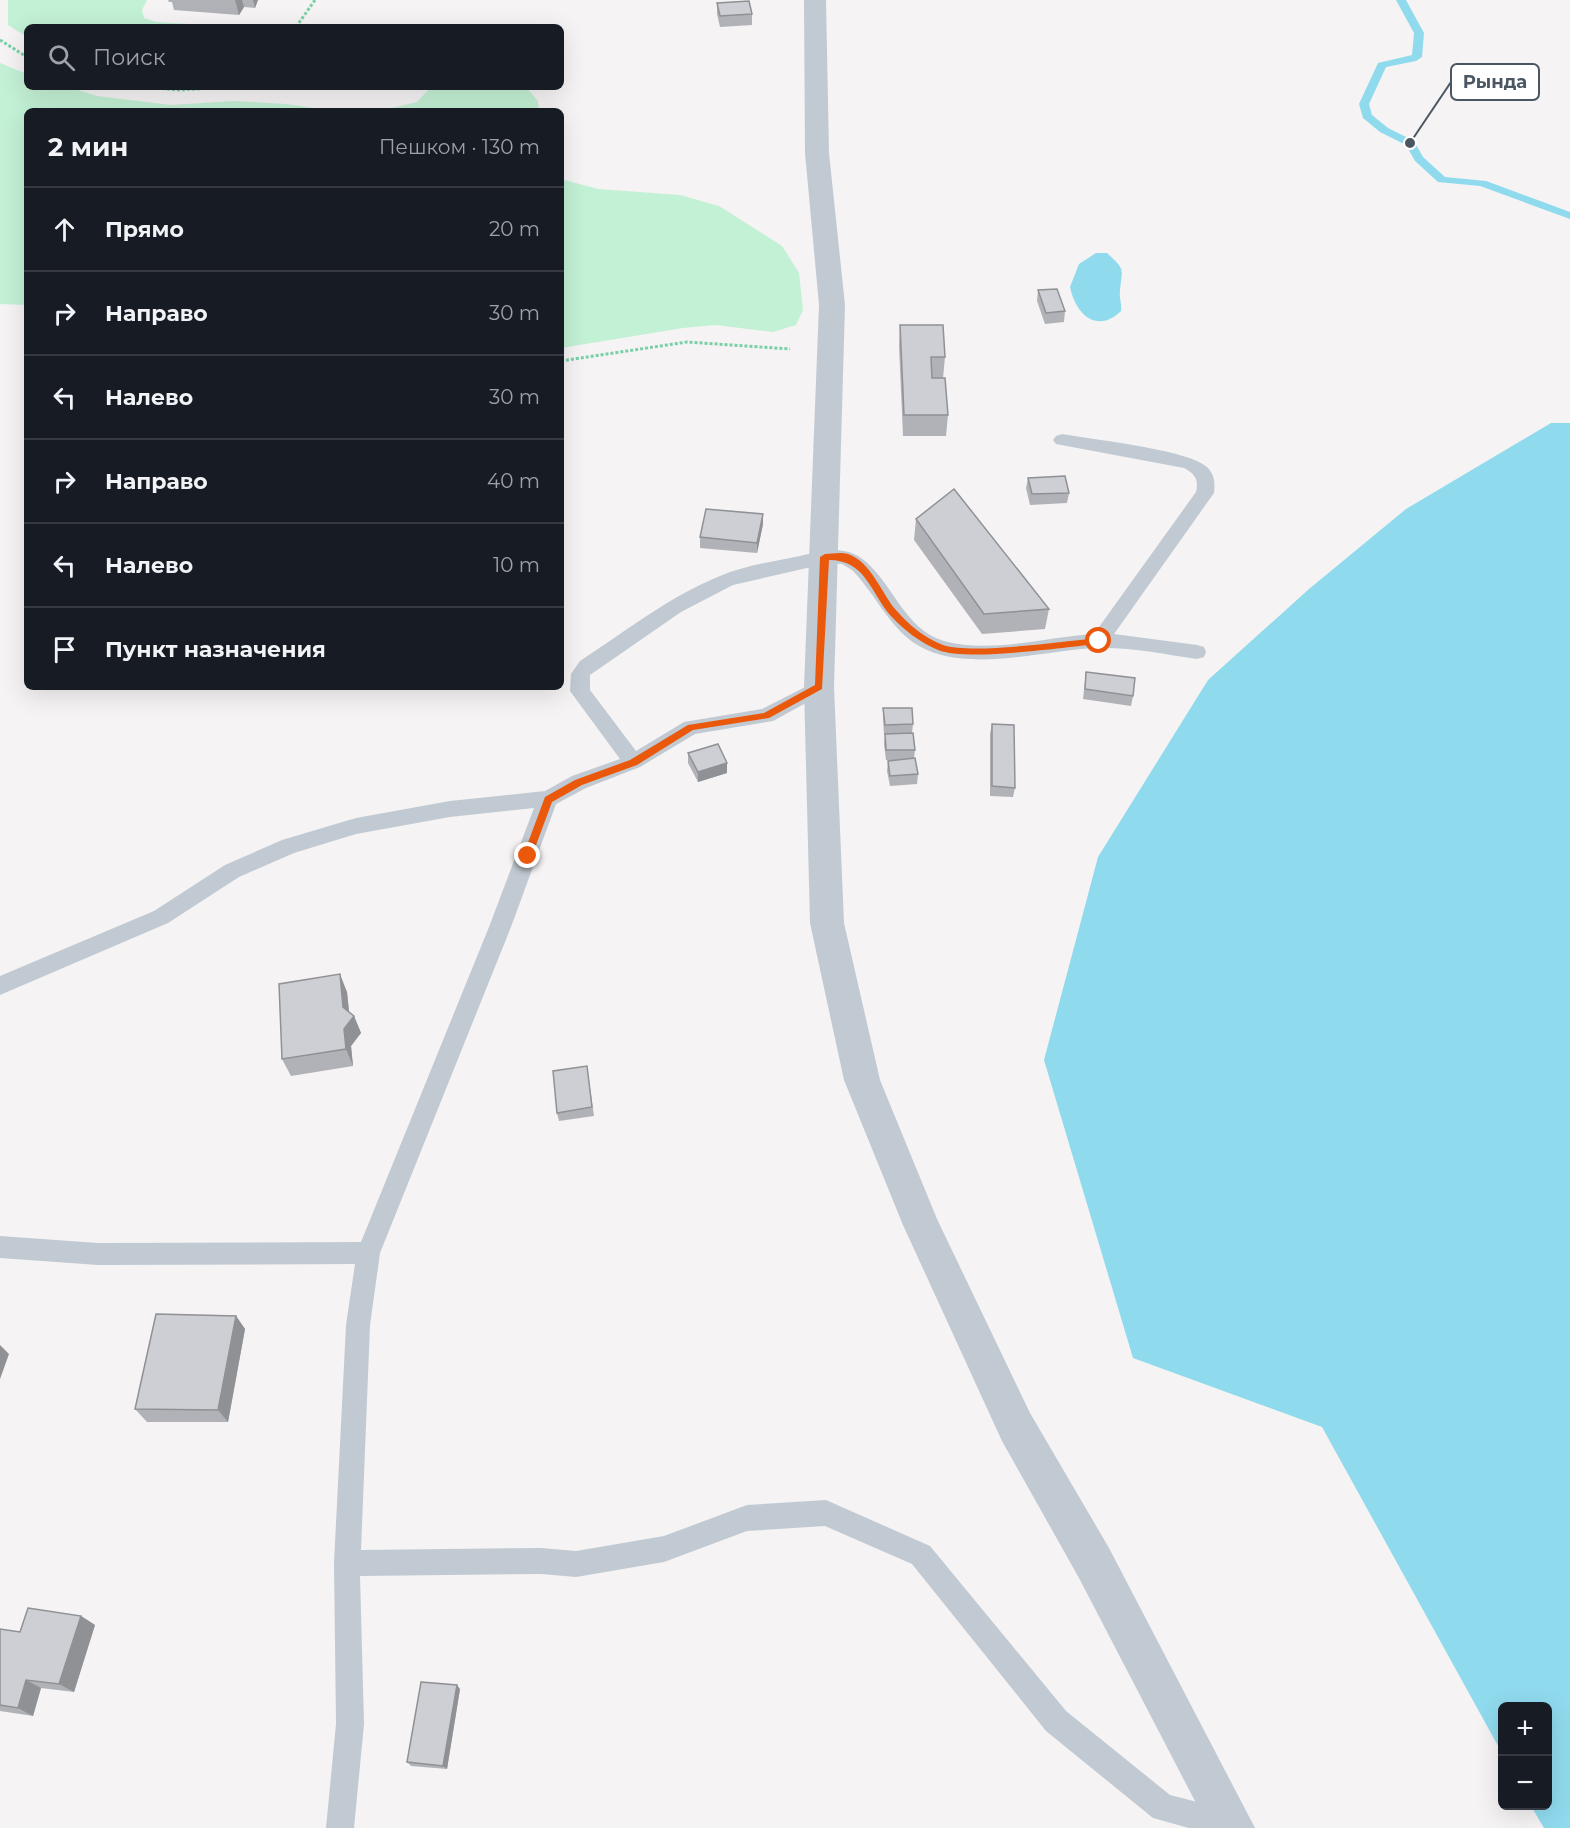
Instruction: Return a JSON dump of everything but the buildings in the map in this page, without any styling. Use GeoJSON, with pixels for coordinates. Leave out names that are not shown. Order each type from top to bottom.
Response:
{"type":"FeatureCollection","features":[{"type":"Feature","properties":{"kind":"street"},"geometry":{"type":"LineString","coordinates":[[815,0],[817,153],[832,305],[819,687],[827,923],[862,1080],[921,1225],[1016,1427],[1139,1647],[1232,1826]]}},
{"type":"Feature","properties":{"kind":"lane"},"geometry":{"type":"LineString","coordinates":[[1062,441],[1188,463],[1203,470],[1208,482],[1204,493],[1099,641]]}},
{"type":"Feature","properties":{"kind":"lane"},"geometry":{"type":"LineString","coordinates":[[633,762],[580,691],[580,674],[587,666],[711,587],[738,577],[825,557],[846,557],[858,565],[892,611],[917,636],[942,648],[968,652],[1099,641],[1132,642],[1197,652]]}},
{"type":"Feature","properties":{"kind":"lane"},"geometry":{"type":"LineString","coordinates":[[0,986],[161,917],[232,870],[289,846],[356,826],[438,811],[548,799],[579,782],[633,762],[691,727],[766,716],[819,687]]}},
{"type":"Feature","properties":{"kind":"lane"},"geometry":{"type":"LineString","coordinates":[[340,1828],[350,1724],[347,1563],[358,1325],[369,1253],[500,927],[548,799]]}},
{"type":"Feature","properties":{"kind":"lane"},"geometry":{"type":"LineString","coordinates":[[0,1247],[98,1254],[369,1253]]}},
{"type":"Feature","properties":{"kind":"lane"},"geometry":{"type":"LineString","coordinates":[[347,1563],[541,1561],[576,1564],[664,1549],[747,1518],[826,1514],[921,1555],[1056,1721],[1163,1808],[1232,1826]]}},
{"type":"Feature","properties":{"kind":"path"},"geometry":{"type":"LineString","coordinates":[[298,24],[315,0]]}},
{"type":"Feature","properties":{"kind":"path"},"geometry":{"type":"LineString","coordinates":[[0,40],[24,55]]}},
{"type":"Feature","properties":{"kind":"path"},"geometry":{"type":"LineString","coordinates":[[564,361],[687,342],[711,342],[830,353]]}},
{"type":"Feature","properties":{"kind":"green space"},"geometry":{"type":"Polygon","coordinates":[[[8,0],[147,0],[142,10],[144,18],[156,22],[190,24],[24,24],[24,35],[8,25],[8,0]]]}},
{"type":"Feature","properties":{"kind":"green space"},"geometry":{"type":"Polygon","coordinates":[[[0,63],[24,73],[24,90],[78,90],[97,96],[171,105],[233,101],[314,108],[24,108],[24,305],[0,304],[0,63]]]}},
{"type":"Feature","properties":{"kind":"green space"},"geometry":{"type":"Polygon","coordinates":[[[428,90],[529,90],[538,101],[539,108],[392,108],[417,102],[428,90]]]}},
{"type":"Feature","properties":{"kind":"green space"},"geometry":{"type":"Polygon","coordinates":[[[564,180],[598,189],[680,195],[719,206],[782,246],[799,273],[803,310],[796,325],[773,332],[716,325],[683,328],[564,348],[564,180]]]}},
{"type":"Feature","properties":{"kind":"water"},"geometry":{"type":"Polygon","coordinates":[[[1096,253],[1107,253],[1120,267],[1122,273],[1121,311],[1104,321],[1096,321],[1082,313],[1070,287],[1079,264],[1096,253]]]}},
{"type":"Feature","properties":{"kind":"water"},"geometry":{"type":"Polygon","coordinates":[[[1551,423],[1570,423],[1570,1828],[1544,1828],[1533,1810],[1552,1810],[1552,1702],[1498,1702],[1498,1746],[1322,1427],[1133,1358],[1044,1060],[1098,857],[1208,680],[1309,589],[1406,509],[1551,423]]]}},
{"type":"Feature","properties":{"kind":"waterway"},"geometry":{"type":"LineString","coordinates":[[1401,0],[1419,33],[1417,57],[1382,65],[1364,104],[1367,116],[1384,130],[1410,143],[1419,159],[1442,180],[1482,183],[1570,216]]}},
{"type":"Feature","properties":{"kind":"place","name":"Рында"},"geometry":{"type":"Point","coordinates":[1410,143]}},
{"type":"Feature","properties":{"kind":"route"},"geometry":{"type":"LineString","coordinates":[[528,856],[548,799],[579,782],[633,762],[691,727],[766,716],[819,687],[825,557],[846,557],[858,565],[892,611],[917,636],[942,648],[968,652],[1099,641]]}}]}
